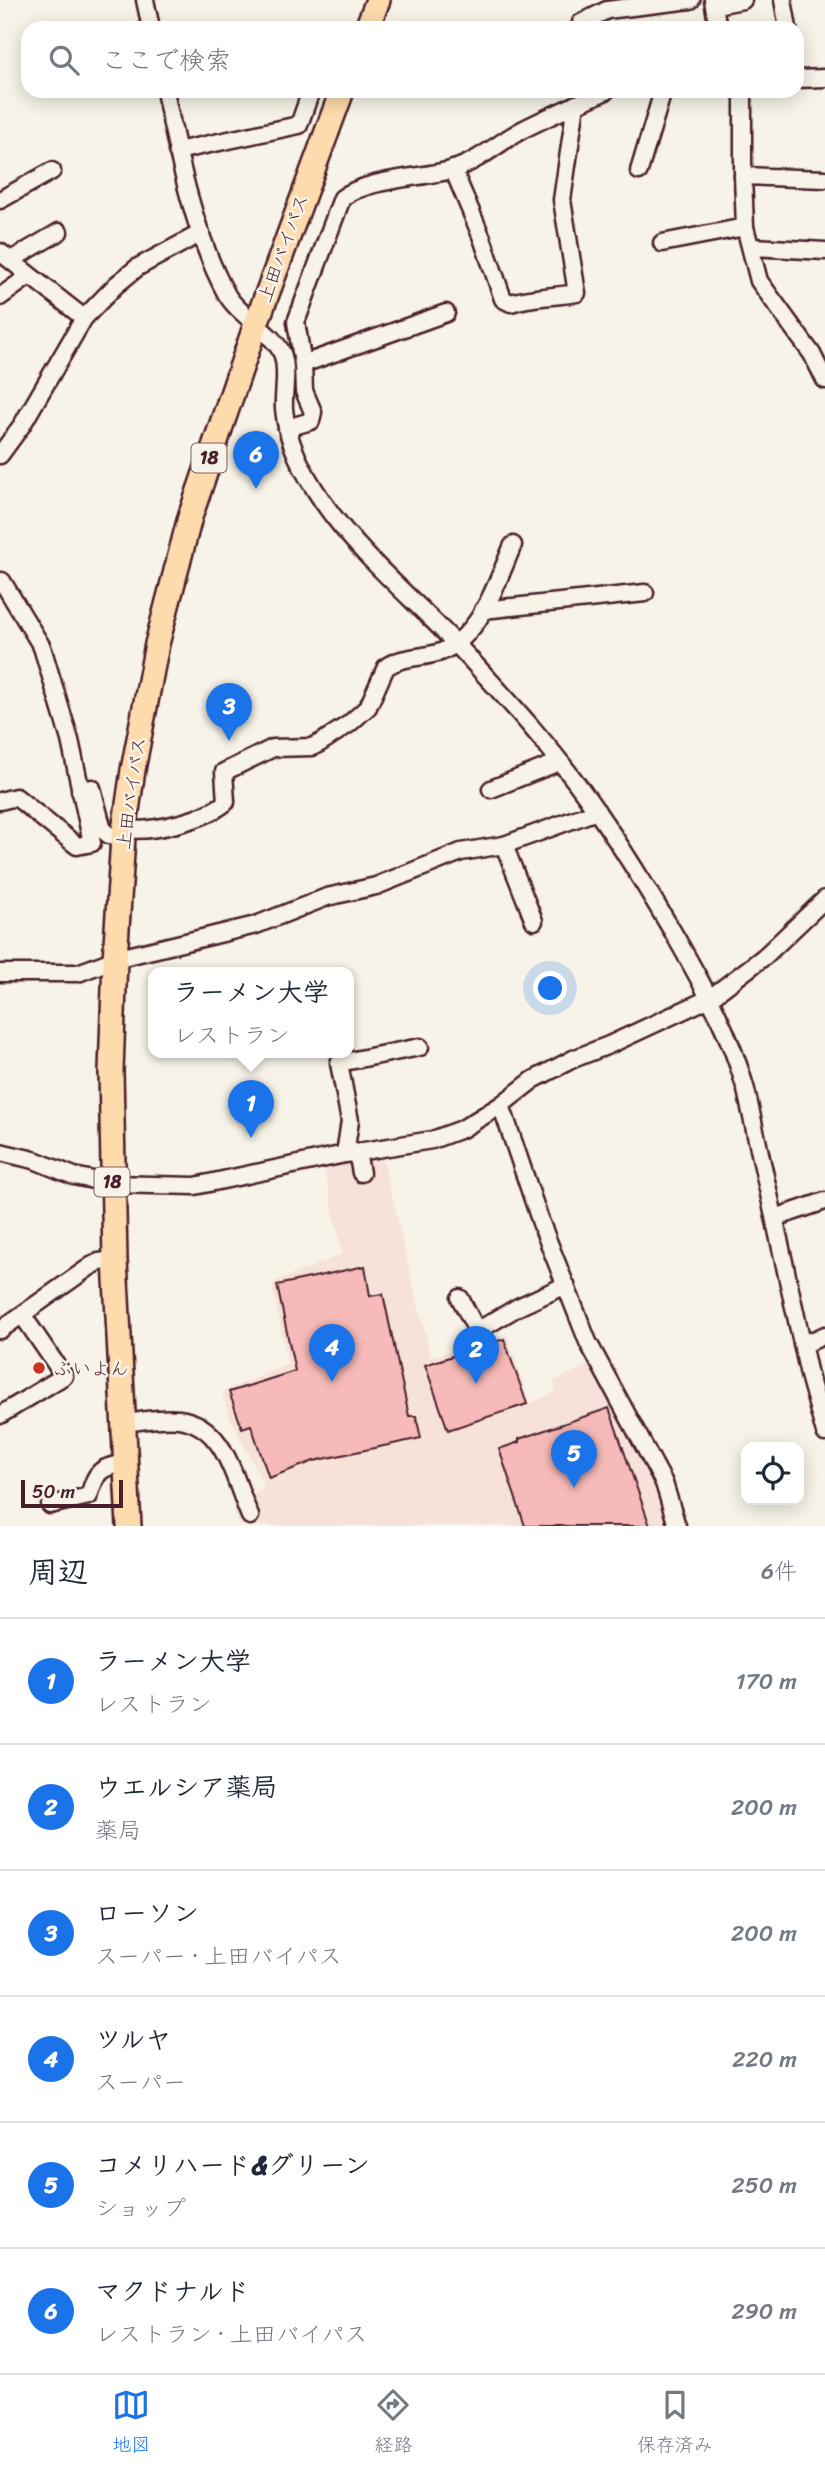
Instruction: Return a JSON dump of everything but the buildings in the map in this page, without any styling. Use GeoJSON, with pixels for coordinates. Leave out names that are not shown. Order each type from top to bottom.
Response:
{"type":"FeatureCollection","features":[{"type":"Feature","properties":{"kind":"highway"},"geometry":{"type":"LineString","coordinates":[[370,21],[378,0]]}},
{"type":"Feature","properties":{"kind":"highway","name":"上田バイパス"},"geometry":{"type":"LineString","coordinates":[[129,1526],[115,1260],[111,1071],[115,959],[124,833],[144,706],[173,580],[194,504],[256,324],[339,98]]}},
{"type":"Feature","properties":{"kind":"street"},"geometry":{"type":"LineString","coordinates":[[145,0],[150,21]]}},
{"type":"Feature","properties":{"kind":"street"},"geometry":{"type":"LineString","coordinates":[[585,21],[607,10],[691,0]]}},
{"type":"Feature","properties":{"kind":"street"},"geometry":{"type":"LineString","coordinates":[[717,21],[714,3],[743,0]]}},
{"type":"Feature","properties":{"kind":"street"},"geometry":{"type":"LineString","coordinates":[[783,0],[787,21]]}},
{"type":"Feature","properties":{"kind":"street"},"geometry":{"type":"LineString","coordinates":[[804,79],[825,78]]}},
{"type":"Feature","properties":{"kind":"street"},"geometry":{"type":"LineString","coordinates":[[166,98],[177,151],[201,233],[222,286],[230,300],[276,344],[283,356],[287,428],[293,449],[304,470],[329,510],[404,593],[505,697],[597,811],[647,888],[710,998],[735,1052],[825,1433]]}},
{"type":"Feature","properties":{"kind":"street"},"geometry":{"type":"LineString","coordinates":[[299,125],[308,98]]}},
{"type":"Feature","properties":{"kind":"street"},"geometry":{"type":"LineString","coordinates":[[287,428],[311,421],[313,412],[304,391],[303,364],[296,322],[342,198],[350,192],[453,169],[480,158],[520,131],[585,98]]}},
{"type":"Feature","properties":{"kind":"street"},"geometry":{"type":"LineString","coordinates":[[453,169],[482,238],[503,299],[510,303],[528,298],[545,299],[577,293],[562,200],[585,98]]}},
{"type":"Feature","properties":{"kind":"street"},"geometry":{"type":"LineString","coordinates":[[639,171],[661,98]]}},
{"type":"Feature","properties":{"kind":"street"},"geometry":{"type":"LineString","coordinates":[[743,98],[745,227],[759,281],[812,354],[825,380]]}},
{"type":"Feature","properties":{"kind":"street"},"geometry":{"type":"LineString","coordinates":[[177,151],[299,125],[326,131]]}},
{"type":"Feature","properties":{"kind":"street"},"geometry":{"type":"LineString","coordinates":[[0,200],[52,171]]}},
{"type":"Feature","properties":{"kind":"street"},"geometry":{"type":"LineString","coordinates":[[743,176],[825,179]]}},
{"type":"Feature","properties":{"kind":"street"},"geometry":{"type":"LineString","coordinates":[[662,243],[745,227]]}},
{"type":"Feature","properties":{"kind":"street"},"geometry":{"type":"LineString","coordinates":[[59,232],[6,256],[83,318]]}},
{"type":"Feature","properties":{"kind":"street"},"geometry":{"type":"LineString","coordinates":[[0,455],[22,425],[83,318],[138,267],[201,233]]}},
{"type":"Feature","properties":{"kind":"street"},"geometry":{"type":"LineString","coordinates":[[752,247],[825,251]]}},
{"type":"Feature","properties":{"kind":"street"},"geometry":{"type":"LineString","coordinates":[[0,298],[29,276]]}},
{"type":"Feature","properties":{"kind":"street"},"geometry":{"type":"LineString","coordinates":[[303,364],[446,313]]}},
{"type":"Feature","properties":{"kind":"street"},"geometry":{"type":"LineString","coordinates":[[80,791],[92,788],[103,830],[109,835],[158,827],[198,817],[217,809],[226,802],[224,772],[273,748],[312,747],[320,743],[349,724],[368,707],[386,667],[393,662],[433,654],[456,644],[483,610],[513,545]]}},
{"type":"Feature","properties":{"kind":"street"},"geometry":{"type":"LineString","coordinates":[[0,582],[2,581],[42,647],[70,740],[92,843],[77,846],[16,797],[0,801]]}},
{"type":"Feature","properties":{"kind":"street"},"geometry":{"type":"LineString","coordinates":[[483,610],[645,593]]}},
{"type":"Feature","properties":{"kind":"street"},"geometry":{"type":"LineString","coordinates":[[491,789],[559,762]]}},
{"type":"Feature","properties":{"kind":"street"},"geometry":{"type":"LineString","coordinates":[[0,973],[78,973],[115,959],[256,925],[327,897],[376,886],[461,852],[504,845],[597,811]]}},
{"type":"Feature","properties":{"kind":"street"},"geometry":{"type":"LineString","coordinates":[[504,845],[534,921]]}},
{"type":"Feature","properties":{"kind":"street"},"geometry":{"type":"LineString","coordinates":[[0,1152],[34,1160],[74,1176],[112,1184],[195,1185],[236,1179],[351,1153],[432,1140],[462,1129],[501,1105],[533,1080],[573,1059],[710,998],[765,956],[825,899]]}},
{"type":"Feature","properties":{"kind":"street"},"geometry":{"type":"LineString","coordinates":[[361,1173],[351,1153],[350,1121],[339,1063],[420,1046]]}},
{"type":"Feature","properties":{"kind":"street"},"geometry":{"type":"LineString","coordinates":[[501,1105],[541,1223],[589,1342],[664,1483],[677,1526]]}},
{"type":"Feature","properties":{"kind":"street"},"geometry":{"type":"LineString","coordinates":[[775,1218],[825,1201]]}},
{"type":"Feature","properties":{"kind":"street"},"geometry":{"type":"LineString","coordinates":[[0,1330],[91,1266],[115,1260]]}},
{"type":"Feature","properties":{"kind":"street"},"geometry":{"type":"LineString","coordinates":[[460,1298],[477,1331],[518,1307],[566,1285]]}},
{"type":"Feature","properties":{"kind":"street"},"geometry":{"type":"LineString","coordinates":[[0,1415],[64,1376],[23,1316]]}},
{"type":"Feature","properties":{"kind":"street"},"geometry":{"type":"LineString","coordinates":[[803,1345],[825,1335]]}},
{"type":"Feature","properties":{"kind":"street"},"geometry":{"type":"LineString","coordinates":[[124,1423],[177,1419],[207,1430],[227,1458],[250,1516]]}},
{"type":"Feature","properties":{"kind":"street"},"geometry":{"type":"LineString","coordinates":[[50,1505],[89,1496],[97,1473],[103,1468],[126,1463]]}},
{"type":"Feature","properties":{"kind":"shaded area"},"geometry":{"type":"Polygon","coordinates":[[[382,1156],[431,1357],[507,1335],[530,1404],[555,1392],[554,1381],[593,1363],[658,1480],[671,1526],[239,1526],[232,1502],[265,1488],[229,1415],[222,1392],[287,1364],[272,1283],[342,1254],[324,1169],[382,1156]]]}},
{"type":"Feature","properties":{"kind":"place","name":"マクドナルド"},"geometry":{"type":"Point","coordinates":[256,489]}},
{"type":"Feature","properties":{"kind":"place","name":"ローソン"},"geometry":{"type":"Point","coordinates":[229,741]}},
{"type":"Feature","properties":{"kind":"place","name":"ラーメン大学"},"geometry":{"type":"Point","coordinates":[251,1138]}},
{"type":"Feature","properties":{"kind":"place","name":"ぶいよん"},"geometry":{"type":"Point","coordinates":[39,1368]}},
{"type":"Feature","properties":{"kind":"place","name":"ツルヤ"},"geometry":{"type":"Point","coordinates":[332,1382]}},
{"type":"Feature","properties":{"kind":"place","name":"ウエルシア薬局"},"geometry":{"type":"Point","coordinates":[476,1384]}},
{"type":"Feature","properties":{"kind":"place","name":"コメリハード&グリーン"},"geometry":{"type":"Point","coordinates":[574,1488]}}]}
